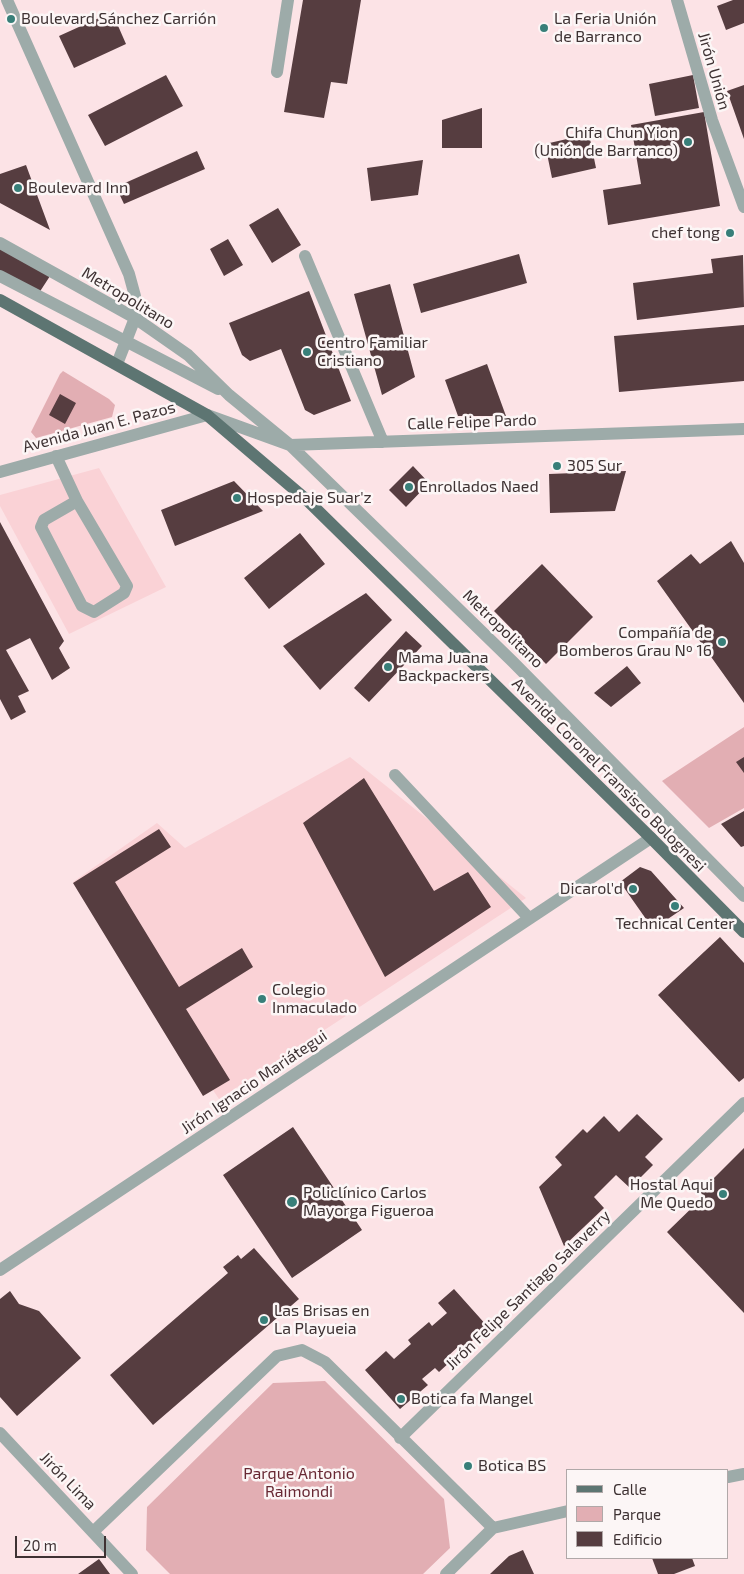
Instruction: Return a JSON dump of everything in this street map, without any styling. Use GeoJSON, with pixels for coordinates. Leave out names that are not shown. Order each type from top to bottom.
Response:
{"type":"FeatureCollection","features":[{"type":"Feature","properties":{"kind":"main road","name":"Avenida Coronel Fransisco Bolognesi"},"geometry":{"type":"LineString","coordinates":[[0,300],[207,415],[308,501],[744,932]]}},
{"type":"Feature","properties":{"kind":"street"},"geometry":{"type":"LineString","coordinates":[[7,0],[129,274],[135,296],[135,318],[117,364]]}},
{"type":"Feature","properties":{"kind":"street"},"geometry":{"type":"LineString","coordinates":[[277,72],[288,0]]}},
{"type":"Feature","properties":{"kind":"street","name":"Jirón Unión"},"geometry":{"type":"LineString","coordinates":[[676,0],[712,120],[744,207]]}},
{"type":"Feature","properties":{"kind":"street","name":"Metropolitano"},"geometry":{"type":"LineString","coordinates":[[0,243],[135,318],[188,355],[229,395],[290,445],[513,662],[744,896]]}},
{"type":"Feature","properties":{"kind":"street"},"geometry":{"type":"LineString","coordinates":[[305,256],[383,442]]}},
{"type":"Feature","properties":{"kind":"street","name":"Metropolitano"},"geometry":{"type":"LineString","coordinates":[[0,276],[229,395]]}},
{"type":"Feature","properties":{"kind":"street","name":"Calle Felipe Pardo"},"geometry":{"type":"LineString","coordinates":[[207,415],[290,445],[744,429]]}},
{"type":"Feature","properties":{"kind":"street","name":"Avenida Juan E. Pazos"},"geometry":{"type":"LineString","coordinates":[[0,472],[207,415]]}},
{"type":"Feature","properties":{"kind":"street"},"geometry":{"type":"LineString","coordinates":[[56,456],[77,501],[127,586],[124,593],[94,612],[82,606],[41,527],[44,520],[77,501]]}},
{"type":"Feature","properties":{"kind":"street"},"geometry":{"type":"LineString","coordinates":[[396,775],[529,918]]}},
{"type":"Feature","properties":{"kind":"street","name":"Jirón Ignacio Mariátegui"},"geometry":{"type":"LineString","coordinates":[[0,1270],[651,838]]}},
{"type":"Feature","properties":{"kind":"street","name":"Jirón Felipe Santiago Salaverry"},"geometry":{"type":"LineString","coordinates":[[400,1438],[744,1103]]}},
{"type":"Feature","properties":{"kind":"street"},"geometry":{"type":"LineString","coordinates":[[94,1531],[277,1356],[302,1350],[325,1362],[493,1528]]}},
{"type":"Feature","properties":{"kind":"street","name":"Jirón Lima"},"geometry":{"type":"LineString","coordinates":[[0,1433],[94,1531],[132,1574]]}},
{"type":"Feature","properties":{"kind":"street"},"geometry":{"type":"LineString","coordinates":[[729,1478],[744,1474]]}},
{"type":"Feature","properties":{"kind":"street"},"geometry":{"type":"LineString","coordinates":[[446,1574],[493,1528],[566,1511]]}},
{"type":"Feature","properties":{"kind":"shaded area"},"geometry":{"type":"Polygon","coordinates":[[[99,468],[166,587],[69,634],[0,506],[0,495],[99,468]]]}},
{"type":"Feature","properties":{"kind":"shaded area","name":"Colegio Inmaculado"},"geometry":{"type":"Polygon","coordinates":[[[350,757],[526,898],[219,1099],[73,882],[157,823],[185,848],[350,757]]]}},
{"type":"Feature","properties":{"kind":"green space"},"geometry":{"type":"Polygon","coordinates":[[[63,371],[109,399],[115,405],[112,417],[36,438],[31,432],[63,371]]]}},
{"type":"Feature","properties":{"kind":"green space"},"geometry":{"type":"Polygon","coordinates":[[[744,727],[744,808],[709,828],[662,781],[744,727]]]}},
{"type":"Feature","properties":{"kind":"green space","name":"Parque Antonio Raimondi"},"geometry":{"type":"Polygon","coordinates":[[[325,1381],[444,1499],[450,1548],[423,1574],[170,1574],[146,1550],[147,1507],[273,1383],[325,1381]]]}},
{"type":"Feature","properties":{"kind":"building"},"geometry":{"type":"Polygon","coordinates":[[[303,0],[361,0],[347,84],[331,82],[324,118],[284,112],[303,0]]]}},
{"type":"Feature","properties":{"kind":"building"},"geometry":{"type":"Polygon","coordinates":[[[733,0],[744,0],[744,23],[726,30],[717,6],[733,0]]]}},
{"type":"Feature","properties":{"kind":"building"},"geometry":{"type":"Polygon","coordinates":[[[112,12],[126,44],[74,68],[59,36],[112,12]]]}},
{"type":"Feature","properties":{"kind":"building"},"geometry":{"type":"Polygon","coordinates":[[[166,75],[183,106],[105,146],[88,115],[166,75]]]}},
{"type":"Feature","properties":{"kind":"building"},"geometry":{"type":"Polygon","coordinates":[[[693,75],[699,108],[655,116],[649,84],[693,75]]]}},
{"type":"Feature","properties":{"kind":"building"},"geometry":{"type":"Polygon","coordinates":[[[744,85],[744,139],[727,91],[744,85]]]}},
{"type":"Feature","properties":{"kind":"building"},"geometry":{"type":"Polygon","coordinates":[[[482,108],[482,148],[442,148],[442,120],[482,108]]]}},
{"type":"Feature","properties":{"kind":"building"},"geometry":{"type":"Polygon","coordinates":[[[704,112],[720,206],[608,225],[603,190],[641,184],[631,125],[704,112]]]}},
{"type":"Feature","properties":{"kind":"building"},"geometry":{"type":"Polygon","coordinates":[[[589,134],[596,168],[552,178],[545,144],[589,134]]]}},
{"type":"Feature","properties":{"kind":"building"},"geometry":{"type":"Polygon","coordinates":[[[197,151],[205,169],[124,204],[116,187],[197,151]]]}},
{"type":"Feature","properties":{"kind":"building"},"geometry":{"type":"Polygon","coordinates":[[[423,160],[418,195],[371,201],[367,168],[423,160]]]}},
{"type":"Feature","properties":{"kind":"building","name":"Boulevard Inn"},"geometry":{"type":"Polygon","coordinates":[[[26,165],[50,230],[0,203],[0,174],[26,165]]]}},
{"type":"Feature","properties":{"kind":"building"},"geometry":{"type":"Polygon","coordinates":[[[278,208],[301,245],[272,263],[249,225],[278,208]]]}},
{"type":"Feature","properties":{"kind":"building"},"geometry":{"type":"Polygon","coordinates":[[[228,239],[243,265],[224,276],[210,249],[228,239]]]}},
{"type":"Feature","properties":{"kind":"building"},"geometry":{"type":"Polygon","coordinates":[[[0,248],[50,276],[39,293],[0,271],[0,248]]]}},
{"type":"Feature","properties":{"kind":"building"},"geometry":{"type":"Polygon","coordinates":[[[519,254],[527,283],[421,313],[413,284],[519,254]]]}},
{"type":"Feature","properties":{"kind":"building"},"geometry":{"type":"Polygon","coordinates":[[[743,255],[744,307],[637,320],[633,283],[713,273],[711,259],[743,255]]]}},
{"type":"Feature","properties":{"kind":"building"},"geometry":{"type":"Polygon","coordinates":[[[390,284],[415,377],[382,395],[354,294],[390,284]]]}},
{"type":"Feature","properties":{"kind":"building","name":"Centro Familiar Cristiano"},"geometry":{"type":"Polygon","coordinates":[[[309,291],[351,401],[314,415],[305,410],[281,349],[250,361],[242,355],[229,323],[309,291]]]}},
{"type":"Feature","properties":{"kind":"building"},"geometry":{"type":"Polygon","coordinates":[[[744,325],[744,381],[619,392],[614,336],[744,325]]]}},
{"type":"Feature","properties":{"kind":"building"},"geometry":{"type":"Polygon","coordinates":[[[487,364],[506,416],[458,416],[445,380],[487,364]]]}},
{"type":"Feature","properties":{"kind":"building"},"geometry":{"type":"Polygon","coordinates":[[[60,394],[76,403],[65,424],[49,415],[60,394]]]}},
{"type":"Feature","properties":{"kind":"building","name":"Enrollados Naed"},"geometry":{"type":"Polygon","coordinates":[[[413,466],[429,483],[406,507],[389,490],[413,466]]]}},
{"type":"Feature","properties":{"kind":"building"},"geometry":{"type":"Polygon","coordinates":[[[626,471],[615,511],[550,513],[549,474],[626,471]]]}},
{"type":"Feature","properties":{"kind":"building"},"geometry":{"type":"Polygon","coordinates":[[[234,481],[263,511],[175,546],[161,510],[234,481]]]}},
{"type":"Feature","properties":{"kind":"building"},"geometry":{"type":"Polygon","coordinates":[[[0,522],[64,641],[59,648],[70,668],[52,680],[30,638],[6,650],[29,691],[18,696],[26,712],[11,720],[0,699],[0,522]]]}},
{"type":"Feature","properties":{"kind":"building"},"geometry":{"type":"Polygon","coordinates":[[[300,533],[325,564],[269,609],[244,578],[300,533]]]}},
{"type":"Feature","properties":{"kind":"building","name":"Compañía de Bomberos Grau Nº 16"},"geometry":{"type":"Polygon","coordinates":[[[731,541],[744,563],[744,703],[657,581],[691,554],[700,564],[731,541]]]}},
{"type":"Feature","properties":{"kind":"building"},"geometry":{"type":"Polygon","coordinates":[[[542,564],[593,617],[546,664],[494,611],[542,564]]]}},
{"type":"Feature","properties":{"kind":"building"},"geometry":{"type":"Polygon","coordinates":[[[366,593],[392,620],[320,690],[283,646],[366,593]]]}},
{"type":"Feature","properties":{"kind":"building","name":"Mama Juana Backpackers"},"geometry":{"type":"Polygon","coordinates":[[[406,631],[422,646],[369,702],[354,688],[406,631]]]}},
{"type":"Feature","properties":{"kind":"building"},"geometry":{"type":"Polygon","coordinates":[[[627,666],[641,683],[611,707],[594,693],[627,666]]]}},
{"type":"Feature","properties":{"kind":"building"},"geometry":{"type":"Polygon","coordinates":[[[744,757],[744,773],[736,762],[744,757]]]}},
{"type":"Feature","properties":{"kind":"building"},"geometry":{"type":"Polygon","coordinates":[[[364,778],[434,891],[468,872],[491,907],[385,977],[303,823],[364,778]]]}},
{"type":"Feature","properties":{"kind":"building"},"geometry":{"type":"Polygon","coordinates":[[[744,811],[744,846],[741,847],[721,824],[744,811]]]}},
{"type":"Feature","properties":{"kind":"building"},"geometry":{"type":"Polygon","coordinates":[[[159,829],[171,847],[115,882],[179,987],[242,948],[253,967],[186,1009],[230,1080],[203,1096],[73,883],[159,829]]]}},
{"type":"Feature","properties":{"kind":"building"},"geometry":{"type":"Polygon","coordinates":[[[640,867],[651,871],[684,908],[653,929],[620,882],[640,867]]]}},
{"type":"Feature","properties":{"kind":"building"},"geometry":{"type":"Polygon","coordinates":[[[720,937],[744,963],[744,1078],[739,1082],[658,995],[720,937]]]}},
{"type":"Feature","properties":{"kind":"building"},"geometry":{"type":"Polygon","coordinates":[[[637,1114],[663,1139],[645,1157],[653,1165],[630,1188],[616,1175],[594,1197],[604,1208],[564,1246],[539,1187],[562,1165],[555,1157],[583,1129],[587,1133],[604,1116],[619,1132],[637,1114]]]}},
{"type":"Feature","properties":{"kind":"building","name":"Policlínico Carlos Mayorga Figueroa"},"geometry":{"type":"Polygon","coordinates":[[[293,1127],[362,1230],[292,1278],[223,1175],[293,1127]]]}},
{"type":"Feature","properties":{"kind":"building"},"geometry":{"type":"Polygon","coordinates":[[[744,1148],[744,1313],[667,1232],[704,1196],[700,1192],[744,1148]]]}},
{"type":"Feature","properties":{"kind":"building"},"geometry":{"type":"Polygon","coordinates":[[[254,1248],[299,1299],[153,1425],[110,1375],[228,1273],[223,1267],[238,1255],[241,1259],[254,1248]]]}},
{"type":"Feature","properties":{"kind":"building"},"geometry":{"type":"Polygon","coordinates":[[[454,1289],[488,1327],[465,1347],[461,1344],[447,1357],[451,1361],[439,1372],[435,1368],[422,1379],[428,1385],[400,1409],[365,1370],[386,1351],[394,1359],[411,1344],[408,1340],[429,1322],[432,1326],[447,1313],[438,1303],[454,1289]]]}},
{"type":"Feature","properties":{"kind":"building"},"geometry":{"type":"Polygon","coordinates":[[[10,1291],[19,1304],[39,1311],[81,1358],[17,1416],[0,1397],[0,1299],[10,1291]]]}},
{"type":"Feature","properties":{"kind":"building"},"geometry":{"type":"Polygon","coordinates":[[[523,1550],[534,1574],[490,1574],[509,1556],[523,1550]]]}},
{"type":"Feature","properties":{"kind":"building"},"geometry":{"type":"Polygon","coordinates":[[[99,1559],[110,1574],[78,1574],[99,1559]]]}},
{"type":"Feature","properties":{"kind":"building"},"geometry":{"type":"Polygon","coordinates":[[[652,1559],[692,1559],[695,1566],[674,1574],[658,1574],[652,1559]]]}},
{"type":"Feature","properties":{"kind":"place","name":"Boulevard Sánchez Carrión"},"geometry":{"type":"Point","coordinates":[11,19]}},
{"type":"Feature","properties":{"kind":"place","name":"La Feria Unión de Barranco"},"geometry":{"type":"Point","coordinates":[544,28]}},
{"type":"Feature","properties":{"kind":"place","name":"Chifa Chun Yion (Unión de Barranco)"},"geometry":{"type":"Point","coordinates":[688,142]}},
{"type":"Feature","properties":{"kind":"place","name":"Boulevard Inn"},"geometry":{"type":"Point","coordinates":[18,188]}},
{"type":"Feature","properties":{"kind":"place","name":"chef tong"},"geometry":{"type":"Point","coordinates":[730,233]}},
{"type":"Feature","properties":{"kind":"place","name":"Centro Familiar Cristiano"},"geometry":{"type":"Point","coordinates":[307,352]}},
{"type":"Feature","properties":{"kind":"place","name":"305 Sur"},"geometry":{"type":"Point","coordinates":[557,466]}},
{"type":"Feature","properties":{"kind":"place","name":"Enrollados Naed"},"geometry":{"type":"Point","coordinates":[409,487]}},
{"type":"Feature","properties":{"kind":"place","name":"Hospedaje Suar'z"},"geometry":{"type":"Point","coordinates":[237,498]}},
{"type":"Feature","properties":{"kind":"place","name":"Compañía de Bomberos Grau Nº 16"},"geometry":{"type":"Point","coordinates":[722,642]}},
{"type":"Feature","properties":{"kind":"place","name":"Mama Juana Backpackers"},"geometry":{"type":"Point","coordinates":[388,667]}},
{"type":"Feature","properties":{"kind":"place","name":"Dicarol'd"},"geometry":{"type":"Point","coordinates":[633,889]}},
{"type":"Feature","properties":{"kind":"place","name":"Technical Center"},"geometry":{"type":"Point","coordinates":[675,906]}},
{"type":"Feature","properties":{"kind":"place","name":"Colegio Inmaculado"},"geometry":{"type":"Point","coordinates":[262,999]}},
{"type":"Feature","properties":{"kind":"place","name":"Hostal Aqui Me Quedo"},"geometry":{"type":"Point","coordinates":[723,1194]}},
{"type":"Feature","properties":{"kind":"place","name":"Policlínico Carlos Mayorga Figueroa"},"geometry":{"type":"Point","coordinates":[292,1202]}},
{"type":"Feature","properties":{"kind":"place","name":"Las Brisas en La Playueia"},"geometry":{"type":"Point","coordinates":[264,1320]}},
{"type":"Feature","properties":{"kind":"place","name":"Botica fa Mangel"},"geometry":{"type":"Point","coordinates":[401,1399]}},
{"type":"Feature","properties":{"kind":"place","name":"Botica BS"},"geometry":{"type":"Point","coordinates":[468,1466]}}]}
